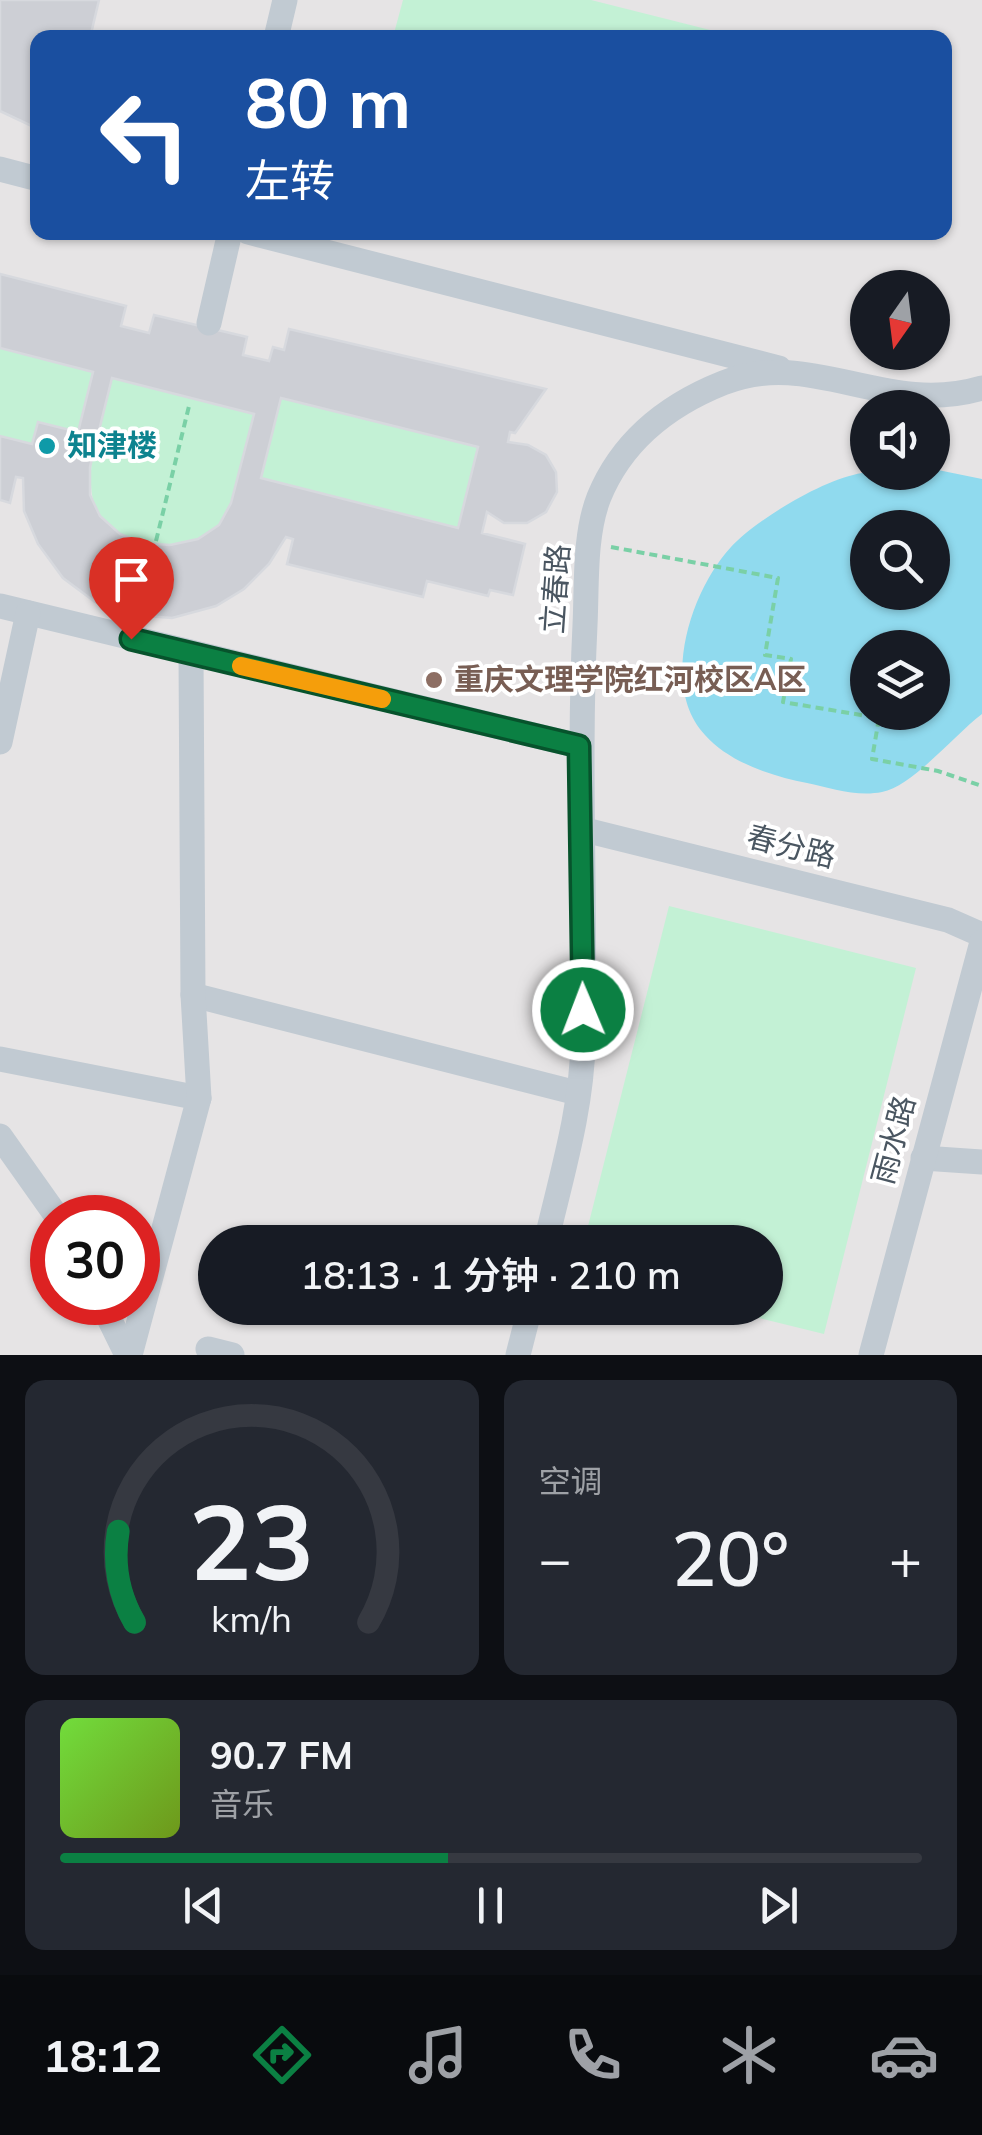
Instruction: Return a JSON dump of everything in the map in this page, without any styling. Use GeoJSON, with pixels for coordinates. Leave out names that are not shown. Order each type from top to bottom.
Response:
{"type":"FeatureCollection","features":[{"type":"Feature","properties":{"kind":"street"},"geometry":{"type":"LineString","coordinates":[[278,30],[285,0]]}},
{"type":"Feature","properties":{"kind":"street"},"geometry":{"type":"LineString","coordinates":[[0,170],[30,177]]}},
{"type":"Feature","properties":{"kind":"street"},"geometry":{"type":"LineString","coordinates":[[209,324],[228,240]]}},
{"type":"Feature","properties":{"kind":"street"},"geometry":{"type":"LineString","coordinates":[[279,240],[784,369]]}},
{"type":"Feature","properties":{"kind":"street","name":"立春路"},"geometry":{"type":"LineString","coordinates":[[550,1225],[583,1046],[579,746],[591,544],[598,500],[625,450],[672,406],[726,381],[784,369],[896,396],[953,397],[982,388]]}},
{"type":"Feature","properties":{"kind":"street"},"geometry":{"type":"LineString","coordinates":[[0,606],[579,746]]}},
{"type":"Feature","properties":{"kind":"street"},"geometry":{"type":"LineString","coordinates":[[0,742],[28,613]]}},
{"type":"Feature","properties":{"kind":"street"},"geometry":{"type":"LineString","coordinates":[[128,1355],[198,1098],[193,996],[191,654]]}},
{"type":"Feature","properties":{"kind":"street","name":"春分路"},"geometry":{"type":"LineString","coordinates":[[582,829],[948,920],[982,938]]}},
{"type":"Feature","properties":{"kind":"street","name":"雨水路"},"geometry":{"type":"LineString","coordinates":[[871,1355],[982,938]]}},
{"type":"Feature","properties":{"kind":"street"},"geometry":{"type":"LineString","coordinates":[[193,996],[577,1093]]}},
{"type":"Feature","properties":{"kind":"street"},"geometry":{"type":"LineString","coordinates":[[0,1060],[198,1098]]}},
{"type":"Feature","properties":{"kind":"street"},"geometry":{"type":"LineString","coordinates":[[0,1136],[42,1195]]}},
{"type":"Feature","properties":{"kind":"street"},"geometry":{"type":"LineString","coordinates":[[923,1158],[982,1162]]}},
{"type":"Feature","properties":{"kind":"street"},"geometry":{"type":"LineString","coordinates":[[113,1325],[128,1355]]}},
{"type":"Feature","properties":{"kind":"street"},"geometry":{"type":"LineString","coordinates":[[518,1355],[526,1325]]}},
{"type":"Feature","properties":{"kind":"path"},"geometry":{"type":"LineString","coordinates":[[156,541],[190,402]]}},
{"type":"Feature","properties":{"kind":"path"},"geometry":{"type":"LineString","coordinates":[[591,544],[778,578],[765,655],[791,659],[783,702],[879,718],[872,759],[938,771],[982,786]]}},
{"type":"Feature","properties":{"kind":"shaded area","name":"重庆文理学院红河校区A区"},"geometry":{"type":"Polygon","coordinates":[[[0,0],[982,0],[982,1355],[0,1355],[0,0]]]}},
{"type":"Feature","properties":{"kind":"green space"},"geometry":{"type":"Polygon","coordinates":[[[403,0],[591,0],[710,30],[395,30],[403,0]]]}},
{"type":"Feature","properties":{"kind":"green space"},"geometry":{"type":"Polygon","coordinates":[[[0,348],[93,372],[78,432],[38,422],[32,444],[0,436],[0,348]]]}},
{"type":"Feature","properties":{"kind":"green space"},"geometry":{"type":"Polygon","coordinates":[[[112,378],[254,414],[233,500],[220,524],[207,535],[182,543],[156,544],[125,537],[105,523],[94,504],[91,481],[98,429],[112,378]]]}},
{"type":"Feature","properties":{"kind":"green space"},"geometry":{"type":"Polygon","coordinates":[[[281,398],[478,447],[458,528],[261,478],[281,398]]]}},
{"type":"Feature","properties":{"kind":"green space"},"geometry":{"type":"Polygon","coordinates":[[[669,906],[916,968],[824,1334],[783,1324],[783,1225],[588,1225],[669,906]]]}},
{"type":"Feature","properties":{"kind":"water"},"geometry":{"type":"Polygon","coordinates":[[[950,472],[982,479],[982,714],[907,780],[873,793],[853,793],[752,767],[705,735],[691,715],[684,691],[682,665],[693,612],[717,565],[757,524],[792,502],[850,476],[850,490],[950,490],[950,472]]]}},
{"type":"Feature","properties":{"kind":"building"},"geometry":{"type":"Polygon","coordinates":[[[0,0],[99,0],[92,30],[30,30],[30,125],[0,111],[0,0]]]}},
{"type":"Feature","properties":{"kind":"building","name":"知津楼"},"geometry":{"type":"Polygon","coordinates":[[[0,274],[126,306],[121,326],[149,333],[154,315],[247,337],[243,355],[269,361],[273,347],[284,350],[289,329],[546,389],[515,433],[510,432],[508,442],[528,445],[546,455],[556,472],[557,492],[546,512],[527,523],[504,523],[487,512],[482,533],[525,544],[513,595],[490,590],[488,596],[427,581],[423,597],[287,564],[293,539],[286,537],[269,564],[244,589],[216,606],[172,618],[134,615],[95,602],[63,578],[38,544],[24,511],[23,478],[16,477],[10,503],[0,500],[0,436],[32,444],[38,422],[78,432],[93,372],[0,348],[0,274]],[[112,378],[90,467],[90,495],[100,516],[120,534],[142,543],[170,545],[198,539],[219,525],[231,503],[254,414],[112,378]],[[281,398],[261,478],[458,528],[478,447],[281,398]]]}},
{"type":"Feature","properties":{"kind":"slow traffic"},"geometry":{"type":"LineString","coordinates":[[241,666],[382,699]]}},
{"type":"Feature","properties":{"kind":"place","name":"知津楼"},"geometry":{"type":"Point","coordinates":[47,446]}},
{"type":"Feature","properties":{"kind":"place","name":"重庆文理学院红河校区A区"},"geometry":{"type":"Point","coordinates":[434,680]}},
{"type":"Feature","properties":{"kind":"route"},"geometry":{"type":"LineString","coordinates":[[131,639],[579,746],[583,1010]]}}]}
